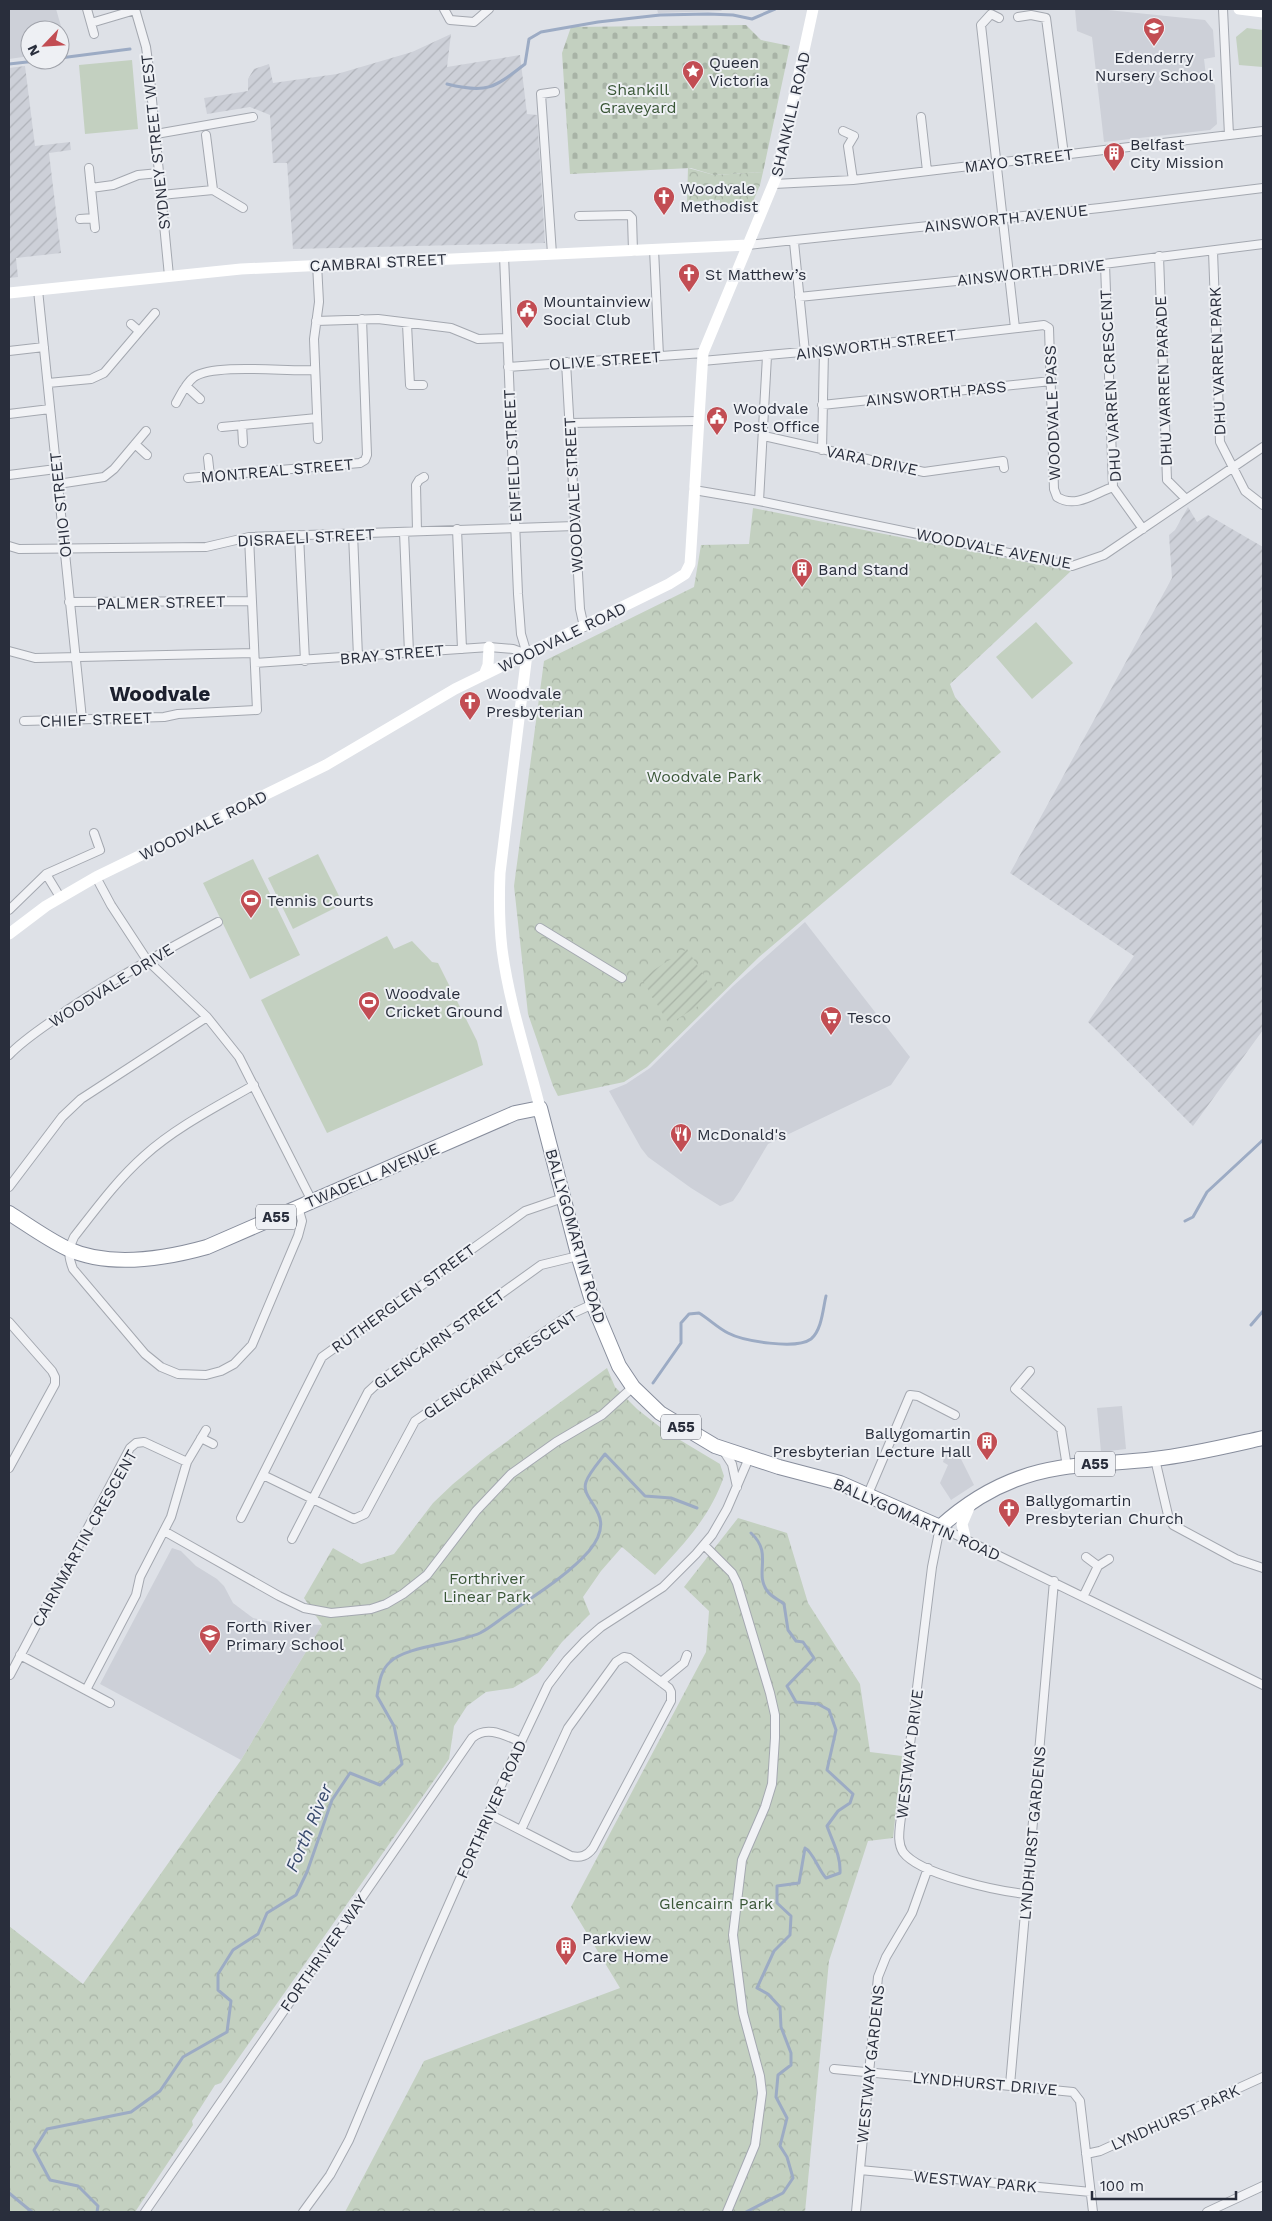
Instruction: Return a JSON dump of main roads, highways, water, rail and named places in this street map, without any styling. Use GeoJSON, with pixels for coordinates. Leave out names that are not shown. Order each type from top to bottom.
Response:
{"type":"FeatureCollection","features":[{"type":"Feature","properties":{"kind":"highway","name":"BALLYGOMARTIN ROAD"},"geometry":{"type":"LineString","coordinates":[[540,1108],[578,1256],[593,1304],[619,1366],[633,1387],[660,1413],[723,1449],[840,1483],[940,1526],[971,1503]]}},
{"type":"Feature","properties":{"kind":"highway","name":"TWADELL AVENUE"},"geometry":{"type":"LineString","coordinates":[[9,1213],[68,1249],[95,1257],[122,1259],[184,1254],[207,1247],[515,1113],[540,1108]]}},
{"type":"Feature","properties":{"kind":"highway","name":"A55"},"geometry":{"type":"LineString","coordinates":[[971,1503],[1014,1481],[1044,1471],[1067,1467],[1155,1459],[1263,1438]]}},
{"type":"Feature","properties":{"kind":"main road","name":"SHANKILL ROAD"},"geometry":{"type":"LineString","coordinates":[[748,245],[774,184],[794,102],[813,9]]}},
{"type":"Feature","properties":{"kind":"main road"},"geometry":{"type":"LineString","coordinates":[[1240,9],[1263,12]]}},
{"type":"Feature","properties":{"kind":"main road","name":"CAMBRAI STREET"},"geometry":{"type":"LineString","coordinates":[[9,293],[240,269],[748,245]]}},
{"type":"Feature","properties":{"kind":"main road","name":"WOODVALE ROAD"},"geometry":{"type":"LineString","coordinates":[[9,934],[60,897],[96,877],[326,765],[429,704],[484,675],[629,606],[685,574],[690,564],[702,357],[748,245]]}},
{"type":"Feature","properties":{"kind":"main road"},"geometry":{"type":"LineString","coordinates":[[484,675],[488,665],[489,647]]}},
{"type":"Feature","properties":{"kind":"main road","name":"BALLYGOMARTIN ROAD"},"geometry":{"type":"LineString","coordinates":[[527,654],[500,873],[500,917],[508,987],[540,1108]]}},
{"type":"Feature","properties":{"kind":"main road"},"geometry":{"type":"LineString","coordinates":[[965,1537],[962,1524],[971,1503]]}},
{"type":"Feature","properties":{"kind":"waterway"},"geometry":{"type":"LineString","coordinates":[[447,84],[472,88],[489,87],[497,84],[525,64],[529,39],[541,32],[598,22],[660,15],[733,15],[752,19],[775,9]]}},
{"type":"Feature","properties":{"kind":"waterway"},"geometry":{"type":"LineString","coordinates":[[70,57],[130,49]]}},
{"type":"Feature","properties":{"kind":"waterway"},"geometry":{"type":"LineString","coordinates":[[9,64],[20,63]]}},
{"type":"Feature","properties":{"kind":"waterway","name":"Forth River"},"geometry":{"type":"LineString","coordinates":[[1185,1221],[1193,1217],[1207,1192],[1263,1140]]}},
{"type":"Feature","properties":{"kind":"waterway","name":"Forth River"},"geometry":{"type":"LineString","coordinates":[[653,1383],[681,1343],[681,1323],[689,1314],[699,1313],[724,1331],[745,1339],[794,1344],[804,1342],[815,1335],[820,1325],[826,1296]]}},
{"type":"Feature","properties":{"kind":"waterway"},"geometry":{"type":"LineString","coordinates":[[1251,1325],[1263,1311]]}},
{"type":"Feature","properties":{"kind":"waterway","name":"Forth River"},"geometry":{"type":"LineString","coordinates":[[97,2212],[98,2206],[78,2186],[50,2180],[34,2150],[47,2129],[131,2112],[160,2091],[183,2057],[227,2032],[231,2001],[218,1990],[218,1974],[233,1950],[258,1934],[267,1913],[296,1895],[307,1872],[332,1800],[350,1773],[380,1785],[402,1764],[394,1726],[377,1696],[380,1678],[384,1669],[390,1662],[407,1652],[470,1637],[484,1631],[571,1569],[589,1551],[601,1527],[600,1518],[585,1489],[589,1475],[605,1454],[645,1496],[671,1498],[697,1508]]}},
{"type":"Feature","properties":{"kind":"waterway"},"geometry":{"type":"LineString","coordinates":[[746,2212],[783,2193],[793,2178],[787,2157],[780,2146],[787,2118],[776,2097],[778,2075],[791,2065],[791,2053],[781,2027],[780,2007],[768,1994],[757,1988],[774,1951],[790,1935],[791,1916],[777,1903],[777,1886],[799,1883],[805,1848],[811,1853],[826,1878],[840,1873],[838,1855],[827,1826],[838,1811],[850,1803],[853,1794],[827,1770],[836,1730],[829,1710],[818,1704],[796,1702],[787,1686],[814,1658],[803,1642],[796,1641],[788,1630],[784,1604],[770,1594],[764,1585],[762,1578],[763,1556],[758,1541],[751,1533]]}},
{"type":"Feature","properties":{"kind":"waterway","name":"Forth River"},"geometry":{"type":"LineString","coordinates":[[9,2193],[32,2212]]}},
{"type":"Feature","properties":{"kind":"place","name":"Edenderry Nursery School"},"geometry":{"type":"Point","coordinates":[1154,47]}},
{"type":"Feature","properties":{"kind":"place","name":"Queen Victoria"},"geometry":{"type":"Point","coordinates":[693,90]}},
{"type":"Feature","properties":{"kind":"place","name":"Belfast City Mission"},"geometry":{"type":"Point","coordinates":[1114,172]}},
{"type":"Feature","properties":{"kind":"place","name":"Woodvale Methodist"},"geometry":{"type":"Point","coordinates":[664,216]}},
{"type":"Feature","properties":{"kind":"place","name":"St Matthew’s"},"geometry":{"type":"Point","coordinates":[689,293]}},
{"type":"Feature","properties":{"kind":"place","name":"Mountainview Social Club"},"geometry":{"type":"Point","coordinates":[527,329]}},
{"type":"Feature","properties":{"kind":"place","name":"Woodvale Post Office"},"geometry":{"type":"Point","coordinates":[717,436]}},
{"type":"Feature","properties":{"kind":"place","name":"Band Stand"},"geometry":{"type":"Point","coordinates":[802,588]}},
{"type":"Feature","properties":{"kind":"place","name":"Woodvale Presbyterian"},"geometry":{"type":"Point","coordinates":[470,721]}},
{"type":"Feature","properties":{"kind":"place","name":"Tennis Courts"},"geometry":{"type":"Point","coordinates":[251,919]}},
{"type":"Feature","properties":{"kind":"place","name":"Woodvale Cricket Ground"},"geometry":{"type":"Point","coordinates":[369,1021]}},
{"type":"Feature","properties":{"kind":"place","name":"Tesco"},"geometry":{"type":"Point","coordinates":[831,1036]}},
{"type":"Feature","properties":{"kind":"place","name":"McDonald's"},"geometry":{"type":"Point","coordinates":[681,1153]}},
{"type":"Feature","properties":{"kind":"place","name":"Ballygomartin Presbyterian Lecture Hall"},"geometry":{"type":"Point","coordinates":[987,1461]}},
{"type":"Feature","properties":{"kind":"place","name":"Ballygomartin Presbyterian Church"},"geometry":{"type":"Point","coordinates":[1009,1528]}},
{"type":"Feature","properties":{"kind":"place","name":"Forth River Primary School"},"geometry":{"type":"Point","coordinates":[210,1654]}},
{"type":"Feature","properties":{"kind":"place","name":"Parkview Care Home"},"geometry":{"type":"Point","coordinates":[566,1966]}},
{"type":"Feature","properties":{"kind":"district","name":"Woodvale"},"geometry":{"type":"Point","coordinates":[160,694]}},
{"type":"Feature","properties":{"kind":"park label","name":"Shankill Graveyard"},"geometry":{"type":"Point","coordinates":[638,98]}},
{"type":"Feature","properties":{"kind":"park label","name":"Woodvale Park"},"geometry":{"type":"Point","coordinates":[704,776]}},
{"type":"Feature","properties":{"kind":"park label","name":"Forthriver Linear Park"},"geometry":{"type":"Point","coordinates":[487,1587]}},
{"type":"Feature","properties":{"kind":"park label","name":"Glencairn Park"},"geometry":{"type":"Point","coordinates":[716,1903]}}]}
